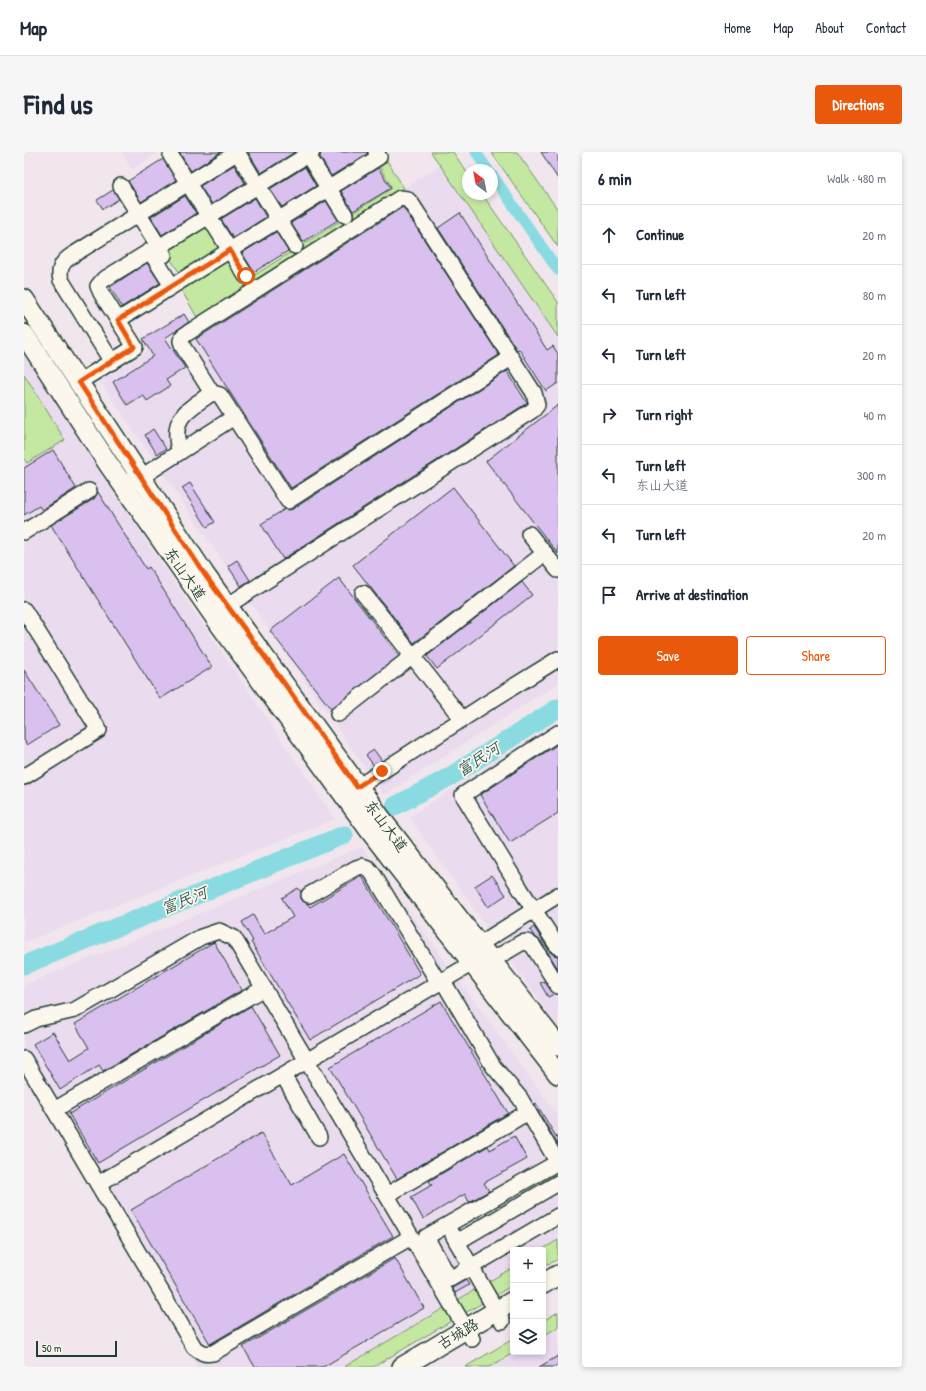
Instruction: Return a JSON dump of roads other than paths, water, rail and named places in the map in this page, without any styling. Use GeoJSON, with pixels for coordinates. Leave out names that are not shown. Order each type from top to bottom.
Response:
{"type":"FeatureCollection","features":[{"type":"Feature","properties":{"kind":"main road","name":"东山大道"},"geometry":{"type":"LineString","coordinates":[[24,299],[30,320],[79,382],[205,575],[220,610]]}},
{"type":"Feature","properties":{"kind":"main road","name":"东山大道"},"geometry":{"type":"LineString","coordinates":[[24,334],[125,488],[220,610],[289,690],[351,791],[482,956],[558,1046]]}},
{"type":"Feature","properties":{"kind":"main road","name":"东山大道"},"geometry":{"type":"LineString","coordinates":[[482,956],[558,1074]]}},
{"type":"Feature","properties":{"kind":"main road"},"geometry":{"type":"LineString","coordinates":[[545,1283],[558,1275]]}},
{"type":"Feature","properties":{"kind":"main road"},"geometry":{"type":"LineString","coordinates":[[546,1295],[558,1288]]}},
{"type":"Feature","properties":{"kind":"main road","name":"古城路"},"geometry":{"type":"LineString","coordinates":[[402,1367],[504,1316],[510,1306]]}},
{"type":"Feature","properties":{"kind":"main road","name":"古城路"},"geometry":{"type":"LineString","coordinates":[[425,1367],[469,1334]]}},
{"type":"Feature","properties":{"kind":"lane"},"geometry":{"type":"LineString","coordinates":[[112,362],[61,280],[60,270],[63,263],[71,256],[237,152],[295,246]]}},
{"type":"Feature","properties":{"kind":"lane"},"geometry":{"type":"LineString","coordinates":[[118,320],[379,157],[376,152]]}},
{"type":"Feature","properties":{"kind":"lane"},"geometry":{"type":"LineString","coordinates":[[159,247],[209,217],[308,153],[345,215]]}},
{"type":"Feature","properties":{"kind":"lane"},"geometry":{"type":"LineString","coordinates":[[171,156],[246,276]]}},
{"type":"Feature","properties":{"kind":"lane"},"geometry":{"type":"LineString","coordinates":[[121,186],[159,247],[176,284]]}},
{"type":"Feature","properties":{"kind":"lane"},"geometry":{"type":"LineString","coordinates":[[220,610],[533,410],[537,405],[534,393],[407,199],[400,198],[182,336],[181,341],[183,347],[212,393],[220,395],[288,501],[511,358]]}},
{"type":"Feature","properties":{"kind":"lane"},"geometry":{"type":"LineString","coordinates":[[79,382],[134,347],[99,290],[98,286],[103,280],[150,251],[176,284]]}},
{"type":"Feature","properties":{"kind":"lane"},"geometry":{"type":"LineString","coordinates":[[180,452],[176,440],[178,423],[192,407],[212,393]]}},
{"type":"Feature","properties":{"kind":"lane"},"geometry":{"type":"LineString","coordinates":[[125,488],[234,417]]}},
{"type":"Feature","properties":{"kind":"lane"},"geometry":{"type":"LineString","coordinates":[[24,532],[88,491]]}},
{"type":"Feature","properties":{"kind":"lane"},"geometry":{"type":"LineString","coordinates":[[529,534],[558,570]]}},
{"type":"Feature","properties":{"kind":"lane"},"geometry":{"type":"LineString","coordinates":[[338,714],[545,554]]}},
{"type":"Feature","properties":{"kind":"lane"},"geometry":{"type":"LineString","coordinates":[[363,593],[462,719]]}},
{"type":"Feature","properties":{"kind":"lane"},"geometry":{"type":"LineString","coordinates":[[24,610],[99,730],[24,777]]}},
{"type":"Feature","properties":{"kind":"lane"},"geometry":{"type":"LineString","coordinates":[[351,791],[558,659]]}},
{"type":"Feature","properties":{"kind":"lane"},"geometry":{"type":"LineString","coordinates":[[558,733],[463,795],[558,947]]}},
{"type":"Feature","properties":{"kind":"lane"},"geometry":{"type":"LineString","coordinates":[[309,895],[356,868],[362,866],[368,868],[493,1066],[520,1098],[558,1162],[426,1237],[450,1279],[558,1216]]}},
{"type":"Feature","properties":{"kind":"lane"},"geometry":{"type":"LineString","coordinates":[[98,1184],[441,982],[482,956],[534,910],[558,895]]}},
{"type":"Feature","properties":{"kind":"lane"},"geometry":{"type":"LineString","coordinates":[[24,1025],[36,1019],[75,1010],[201,937],[219,931],[234,938],[469,1334]]}},
{"type":"Feature","properties":{"kind":"lane"},"geometry":{"type":"LineString","coordinates":[[482,956],[527,942],[533,946],[558,986]]}},
{"type":"Feature","properties":{"kind":"lane"},"geometry":{"type":"LineString","coordinates":[[54,1110],[264,988]]}},
{"type":"Feature","properties":{"kind":"lane"},"geometry":{"type":"LineString","coordinates":[[24,1059],[194,1347],[201,1353],[207,1355],[219,1350],[411,1237]]}},
{"type":"Feature","properties":{"kind":"lane"},"geometry":{"type":"LineString","coordinates":[[283,1075],[319,1137]]}},
{"type":"Feature","properties":{"kind":"lane"},"geometry":{"type":"LineString","coordinates":[[386,1196],[528,1112]]}},
{"type":"Feature","properties":{"kind":"lane"},"geometry":{"type":"LineString","coordinates":[[457,1242],[558,1183]]}},
{"type":"Feature","properties":{"kind":"lane"},"geometry":{"type":"LineString","coordinates":[[447,1226],[471,1267],[504,1316]]}},
{"type":"Feature","properties":{"kind":"waterway"},"geometry":{"type":"LineString","coordinates":[[476,152],[484,164]]}},
{"type":"Feature","properties":{"kind":"waterway"},"geometry":{"type":"LineString","coordinates":[[498,184],[558,270]]}},
{"type":"Feature","properties":{"kind":"waterway","name":"富民河"},"geometry":{"type":"LineString","coordinates":[[395,806],[451,776],[558,708]]}},
{"type":"Feature","properties":{"kind":"waterway","name":"富民河"},"geometry":{"type":"LineString","coordinates":[[24,965],[344,835]]}}]}
